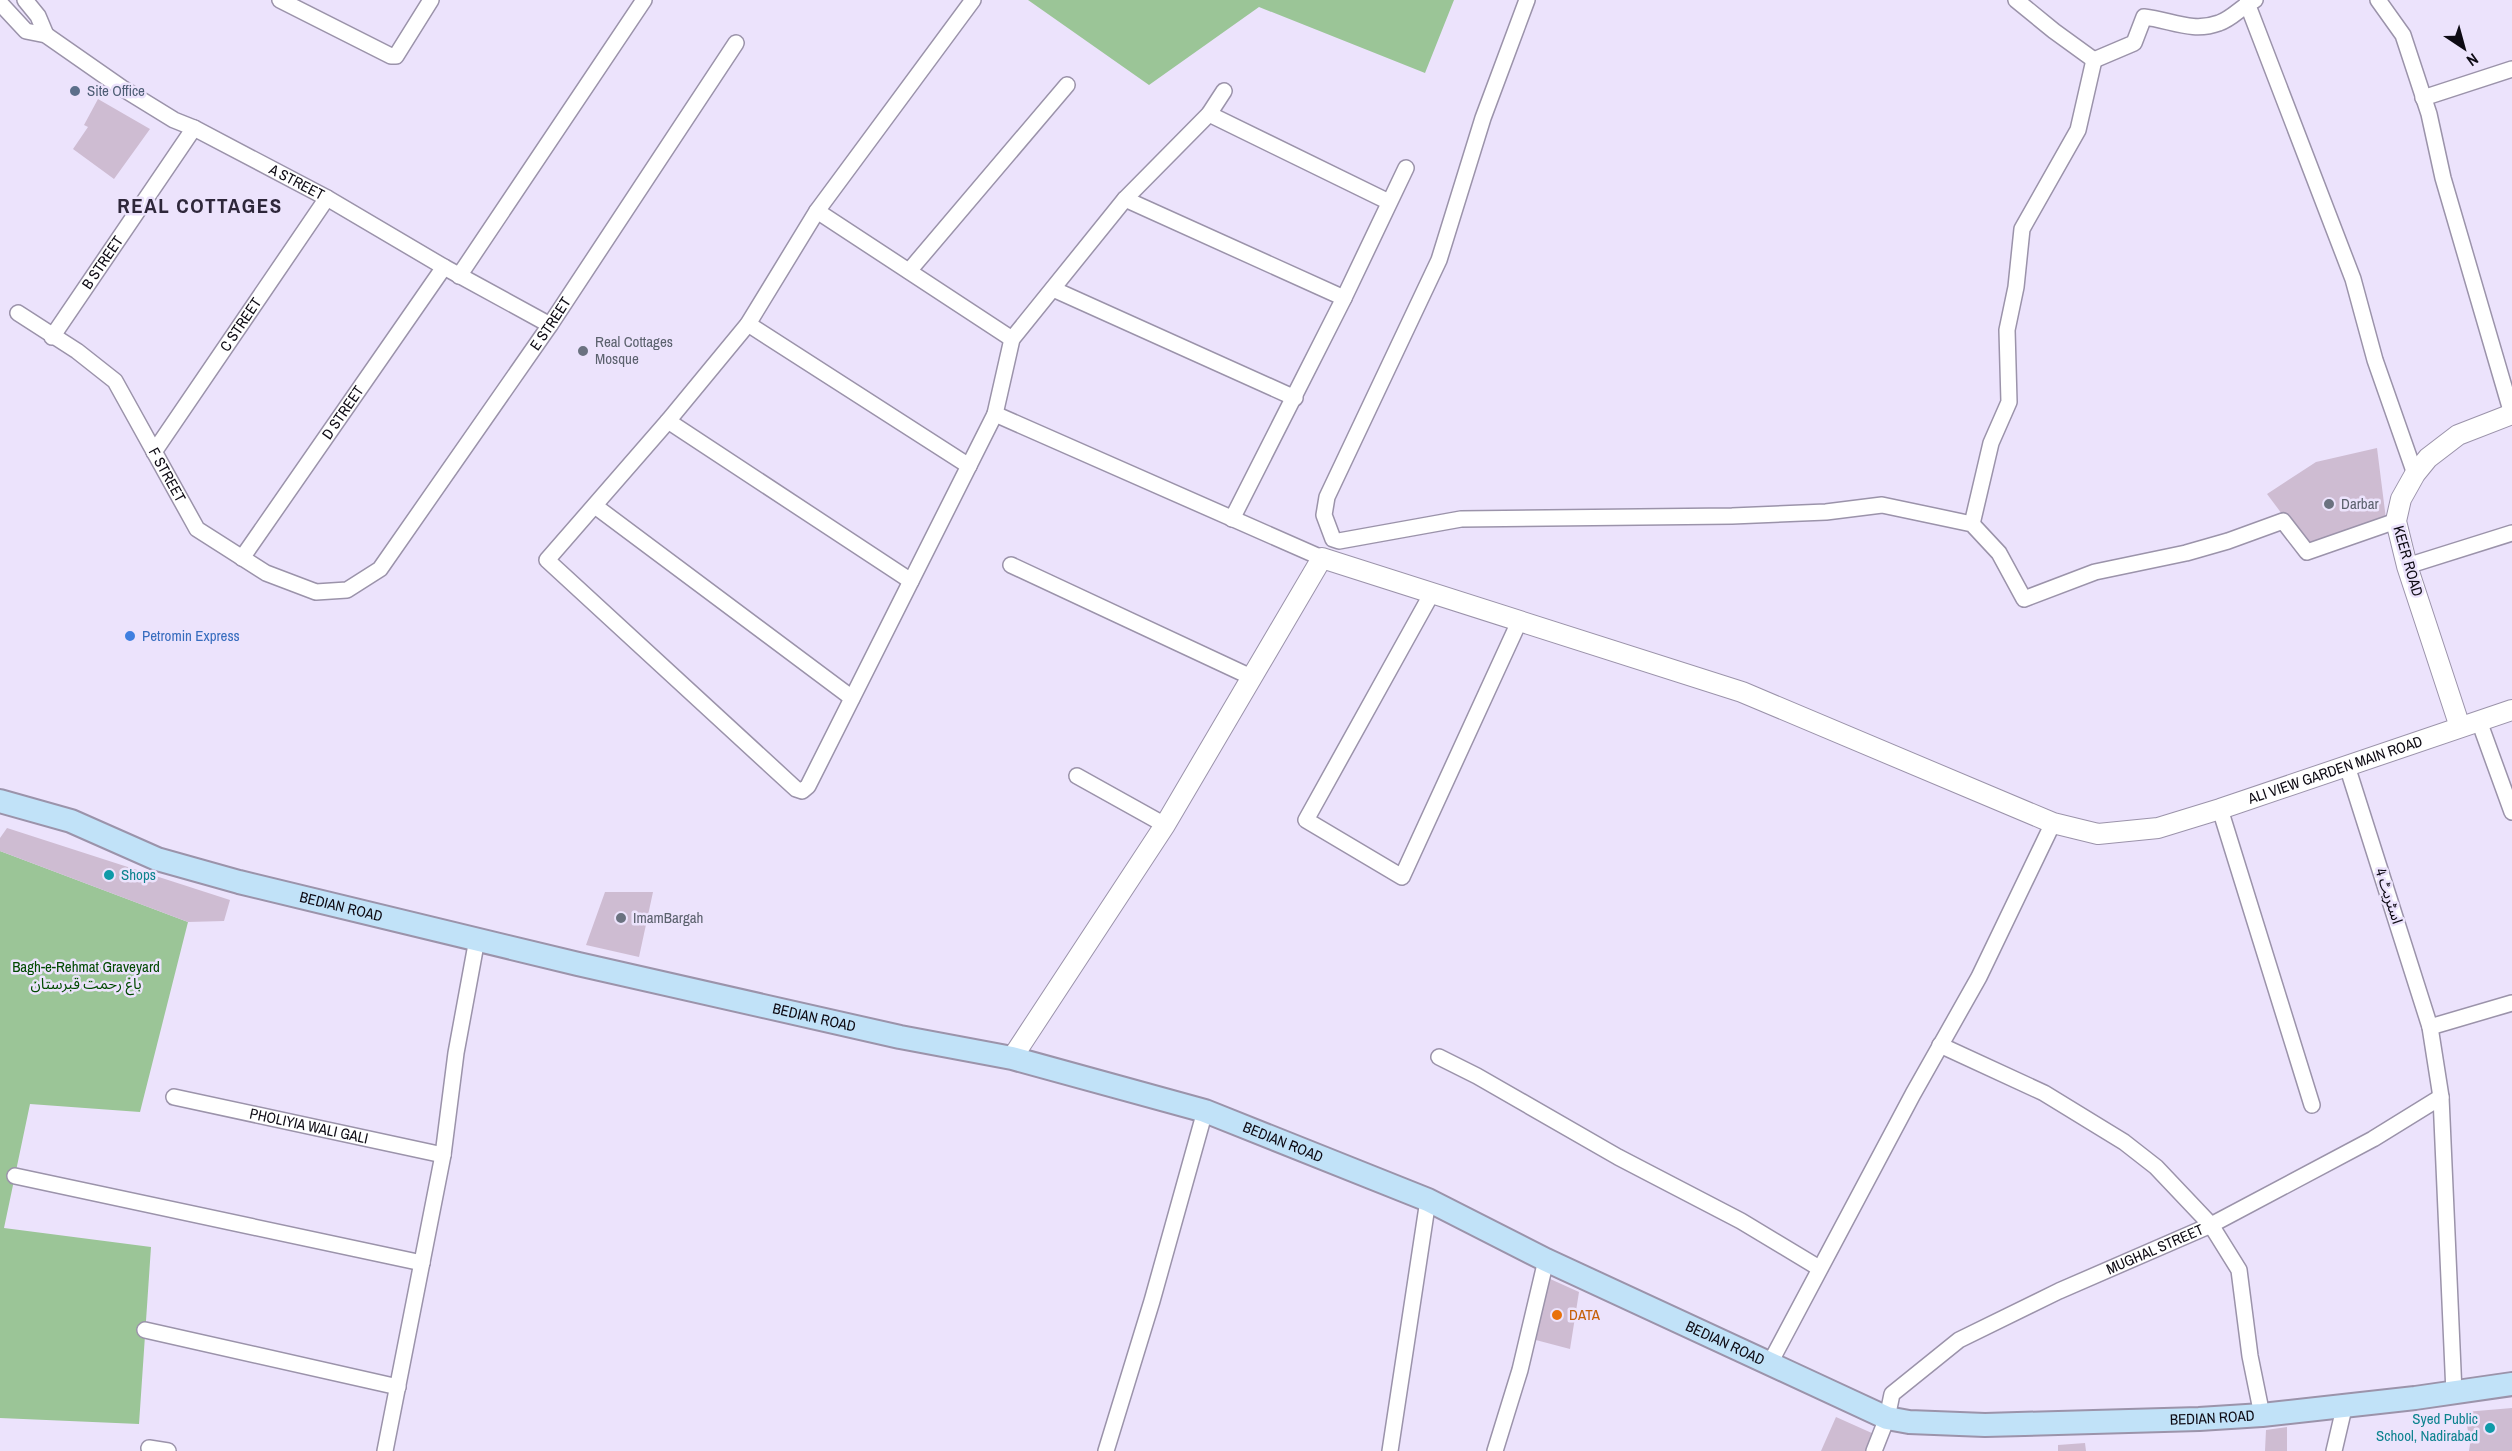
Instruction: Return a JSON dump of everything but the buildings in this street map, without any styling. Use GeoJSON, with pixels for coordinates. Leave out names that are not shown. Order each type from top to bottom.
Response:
{"type":"FeatureCollection","features":[{"type":"Feature","properties":{"kind":"main road","name":"BEDIAN ROAD"},"geometry":{"type":"LineString","coordinates":[[0,788],[37,810]]}},
{"type":"Feature","properties":{"kind":"main road","name":"BEDIAN ROAD"},"geometry":{"type":"LineString","coordinates":[[0,801],[71,821],[157,859],[239,882],[578,964],[900,1037],[1012,1058],[1205,1112],[1428,1200],[1546,1260],[1887,1418],[1910,1422],[1985,1425],[2262,1415],[2512,1384]]}},
{"type":"Feature","properties":{"kind":"street"},"geometry":{"type":"LineString","coordinates":[[25,0],[38,16],[46,35]]}},
{"type":"Feature","properties":{"kind":"street"},"geometry":{"type":"LineString","coordinates":[[280,0],[391,56],[396,56],[431,0]]}},
{"type":"Feature","properties":{"kind":"street"},"geometry":{"type":"LineString","coordinates":[[459,276],[644,0]]}},
{"type":"Feature","properties":{"kind":"street"},"geometry":{"type":"LineString","coordinates":[[973,0],[817,211],[748,324],[668,421],[549,557],[549,564],[796,789],[802,791],[808,786],[995,414],[1012,339],[1125,200],[1209,114],[1224,91]]}},
{"type":"Feature","properties":{"kind":"street"},"geometry":{"type":"LineString","coordinates":[[1527,0],[1483,118],[1439,260],[1327,497],[1324,515],[1333,539],[1339,542],[1461,519],[1732,516],[1826,512],[1882,505],[1972,524],[2000,554],[2024,599],[2095,572],[2186,553],[2283,521],[2307,552],[2396,521]]}},
{"type":"Feature","properties":{"kind":"street"},"geometry":{"type":"LineString","coordinates":[[2016,0],[2094,60]]}},
{"type":"Feature","properties":{"kind":"street"},"geometry":{"type":"LineString","coordinates":[[2378,0],[2403,34],[2512,414]]}},
{"type":"Feature","properties":{"kind":"street"},"geometry":{"type":"LineString","coordinates":[[2094,60],[2134,43],[2144,17],[2162,19],[2188,28],[2220,23],[2251,2],[2353,279],[2375,360],[2415,474]]}},
{"type":"Feature","properties":{"kind":"street","name":"A STREET"},"geometry":{"type":"LineString","coordinates":[[0,3],[26,31],[46,35],[130,93],[174,120],[194,128],[327,198],[459,276],[550,325]]}},
{"type":"Feature","properties":{"kind":"street","name":"E STREET"},"geometry":{"type":"LineString","coordinates":[[347,590],[380,569],[550,325],[736,43]]}},
{"type":"Feature","properties":{"kind":"street"},"geometry":{"type":"LineString","coordinates":[[1972,524],[1991,443],[2009,402],[2007,330],[2016,287],[2022,229],[2078,130],[2094,60]]}},
{"type":"Feature","properties":{"kind":"street"},"geometry":{"type":"LineString","coordinates":[[2423,98],[2512,69]]}},
{"type":"Feature","properties":{"kind":"street"},"geometry":{"type":"LineString","coordinates":[[909,271],[1067,85]]}},
{"type":"Feature","properties":{"kind":"street"},"geometry":{"type":"LineString","coordinates":[[1209,114],[1389,202]]}},
{"type":"Feature","properties":{"kind":"street","name":"B STREET"},"geometry":{"type":"LineString","coordinates":[[52,337],[194,128]]}},
{"type":"Feature","properties":{"kind":"street"},"geometry":{"type":"LineString","coordinates":[[1232,519],[1344,298],[1406,168]]}},
{"type":"Feature","properties":{"kind":"street","name":"C STREET"},"geometry":{"type":"LineString","coordinates":[[154,452],[327,198]]}},
{"type":"Feature","properties":{"kind":"street"},"geometry":{"type":"LineString","coordinates":[[1125,200],[1344,298]]}},
{"type":"Feature","properties":{"kind":"street"},"geometry":{"type":"LineString","coordinates":[[817,211],[1012,339]]}},
{"type":"Feature","properties":{"kind":"street","name":"D STREET"},"geometry":{"type":"LineString","coordinates":[[242,558],[444,267]]}},
{"type":"Feature","properties":{"kind":"street"},"geometry":{"type":"LineString","coordinates":[[1053,289],[1294,398]]}},
{"type":"Feature","properties":{"kind":"street","name":"F STREET"},"geometry":{"type":"LineString","coordinates":[[18,313],[77,351],[115,381],[197,529],[266,573],[316,592],[347,590]]}},
{"type":"Feature","properties":{"kind":"street"},"geometry":{"type":"LineString","coordinates":[[748,324],[969,466]]}},
{"type":"Feature","properties":{"kind":"street"},"geometry":{"type":"LineString","coordinates":[[995,414],[1322,558],[1165,825],[1012,1058]]}},
{"type":"Feature","properties":{"kind":"street","name":"KEER ROAD"},"geometry":{"type":"LineString","coordinates":[[2460,727],[2407,566],[2396,521],[2401,499],[2415,474],[2434,452],[2458,435],[2512,414]]}},
{"type":"Feature","properties":{"kind":"street"},"geometry":{"type":"LineString","coordinates":[[668,421],[911,581]]}},
{"type":"Feature","properties":{"kind":"street"},"geometry":{"type":"LineString","coordinates":[[595,506],[852,698]]}},
{"type":"Feature","properties":{"kind":"street"},"geometry":{"type":"LineString","coordinates":[[2407,566],[2512,533]]}},
{"type":"Feature","properties":{"kind":"street","name":"ALI VIEW GARDEN MAIN ROAD"},"geometry":{"type":"LineString","coordinates":[[1322,558],[1742,692],[2053,823],[2098,834],[2158,828],[2512,710]]}},
{"type":"Feature","properties":{"kind":"street"},"geometry":{"type":"LineString","coordinates":[[1011,566],[1251,677]]}},
{"type":"Feature","properties":{"kind":"street"},"geometry":{"type":"LineString","coordinates":[[1432,593],[1306,820],[1402,877],[1519,622]]}},
{"type":"Feature","properties":{"kind":"street"},"geometry":{"type":"LineString","coordinates":[[2479,721],[2512,812]]}},
{"type":"Feature","properties":{"kind":"street","name":"اسٹریٹ 4"},"geometry":{"type":"LineString","coordinates":[[2347,766],[2430,1027],[2441,1097],[2454,1393]]}},
{"type":"Feature","properties":{"kind":"street"},"geometry":{"type":"LineString","coordinates":[[1077,776],[1165,825]]}},
{"type":"Feature","properties":{"kind":"street"},"geometry":{"type":"LineString","coordinates":[[2220,809],[2312,1105]]}},
{"type":"Feature","properties":{"kind":"street"},"geometry":{"type":"LineString","coordinates":[[1770,1363],[1819,1268],[1979,977],[2053,823]]}},
{"type":"Feature","properties":{"kind":"street"},"geometry":{"type":"LineString","coordinates":[[385,1451],[443,1155],[456,1053],[477,939]]}},
{"type":"Feature","properties":{"kind":"street"},"geometry":{"type":"LineString","coordinates":[[2430,1027],[2512,1003]]}},
{"type":"Feature","properties":{"kind":"street"},"geometry":{"type":"LineString","coordinates":[[1940,1045],[2044,1093],[2124,1142],[2156,1167],[2211,1225],[2240,1270],[2250,1356],[2262,1415]]}},
{"type":"Feature","properties":{"kind":"street"},"geometry":{"type":"LineString","coordinates":[[1439,1057],[1477,1076],[1618,1157],[1741,1221],[1819,1268]]}},
{"type":"Feature","properties":{"kind":"street","name":"PHOLIYIA WALI GALI"},"geometry":{"type":"LineString","coordinates":[[174,1097],[443,1155]]}},
{"type":"Feature","properties":{"kind":"street","name":"MUGHAL STREET"},"geometry":{"type":"LineString","coordinates":[[1874,1451],[1887,1418],[1892,1394],[1959,1340],[2059,1291],[2211,1225],[2373,1139],[2441,1097]]}},
{"type":"Feature","properties":{"kind":"street"},"geometry":{"type":"LineString","coordinates":[[1106,1451],[1205,1112]]}},
{"type":"Feature","properties":{"kind":"street"},"geometry":{"type":"LineString","coordinates":[[15,1176],[422,1263]]}},
{"type":"Feature","properties":{"kind":"street"},"geometry":{"type":"LineString","coordinates":[[1390,1451],[1428,1200]]}},
{"type":"Feature","properties":{"kind":"street"},"geometry":{"type":"LineString","coordinates":[[1496,1451],[1520,1370],[1546,1260]]}},
{"type":"Feature","properties":{"kind":"street"},"geometry":{"type":"LineString","coordinates":[[145,1330],[398,1387]]}},
{"type":"Feature","properties":{"kind":"street"},"geometry":{"type":"LineString","coordinates":[[2334,1451],[2345,1404]]}},
{"type":"Feature","properties":{"kind":"street"},"geometry":{"type":"LineString","coordinates":[[148,1448],[168,1451]]}},
{"type":"Feature","properties":{"kind":"green space"},"geometry":{"type":"Polygon","coordinates":[[[1028,0],[1454,0],[1425,73],[1259,7],[1149,85],[1028,0]]]}},
{"type":"Feature","properties":{"kind":"green space","name":"Bagh-e-Rehmat Graveyard باغ رحمت قبرستان"},"geometry":{"type":"Polygon","coordinates":[[[0,851],[188,922],[140,1112],[30,1104],[4,1228],[151,1247],[139,1424],[0,1418],[0,851]]]}},
{"type":"Feature","properties":{"kind":"place","name":"Site Office"},"geometry":{"type":"Point","coordinates":[75,91]}},
{"type":"Feature","properties":{"kind":"place","name":"Real Cottages Mosque"},"geometry":{"type":"Point","coordinates":[583,351]}},
{"type":"Feature","properties":{"kind":"place","name":"Darbar"},"geometry":{"type":"Point","coordinates":[2329,504]}},
{"type":"Feature","properties":{"kind":"place","name":"Petromin Express"},"geometry":{"type":"Point","coordinates":[130,636]}},
{"type":"Feature","properties":{"kind":"place","name":"Shops"},"geometry":{"type":"Point","coordinates":[109,875]}},
{"type":"Feature","properties":{"kind":"place","name":"ImamBargah"},"geometry":{"type":"Point","coordinates":[621,918]}},
{"type":"Feature","properties":{"kind":"place","name":"DATA"},"geometry":{"type":"Point","coordinates":[1557,1315]}},
{"type":"Feature","properties":{"kind":"place","name":"Syed Public School, Nadirabad"},"geometry":{"type":"Point","coordinates":[2490,1428]}},
{"type":"Feature","properties":{"kind":"district","name":"REAL COTTAGES"},"geometry":{"type":"Point","coordinates":[200,206]}}]}
